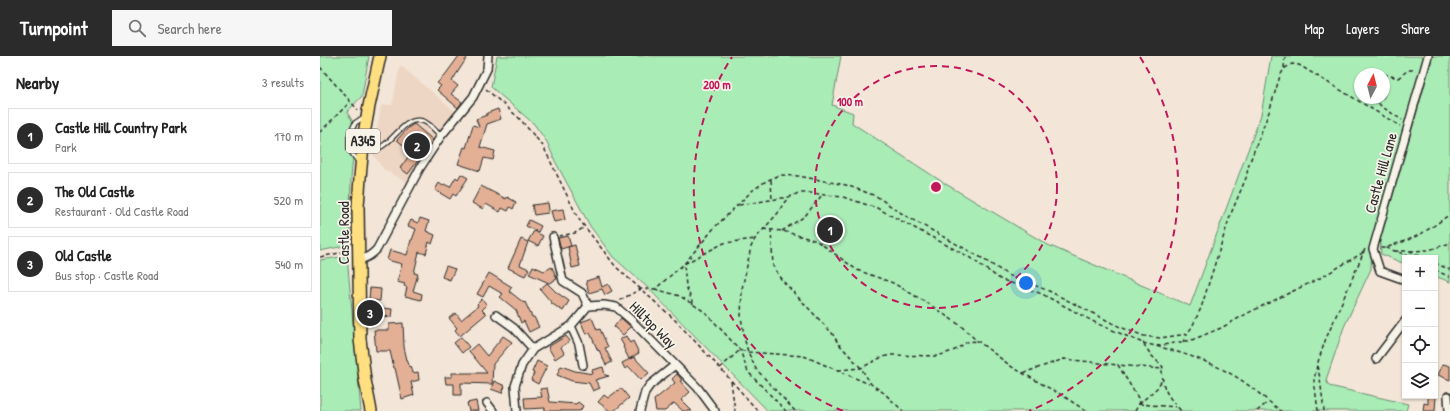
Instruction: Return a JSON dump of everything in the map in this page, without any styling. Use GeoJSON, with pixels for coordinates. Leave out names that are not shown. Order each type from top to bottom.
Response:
{"type":"FeatureCollection","features":[{"type":"Feature","properties":{"kind":"main road","name":"Castle Road"},"geometry":{"type":"LineString","coordinates":[[371,411],[360,339],[358,206],[362,149],[369,106],[380,56]]}},
{"type":"Feature","properties":{"kind":"street"},"geometry":{"type":"LineString","coordinates":[[359,255],[365,259],[377,249],[420,168],[441,136],[473,97],[486,69],[488,56]]}},
{"type":"Feature","properties":{"kind":"street","name":"Castle Hill Lane"},"geometry":{"type":"LineString","coordinates":[[1373,249],[1428,56]]}},
{"type":"Feature","properties":{"kind":"street"},"geometry":{"type":"LineString","coordinates":[[508,411],[516,410],[515,386],[522,365],[532,349],[571,326],[588,306],[582,293],[563,281],[553,237]]}},
{"type":"Feature","properties":{"kind":"street"},"geometry":{"type":"LineString","coordinates":[[1373,249],[1380,271],[1402,279]]}},
{"type":"Feature","properties":{"kind":"street","name":"Hilltop Way"},"geometry":{"type":"LineString","coordinates":[[588,306],[604,305],[616,307],[630,319],[698,388],[715,411]]}},
{"type":"Feature","properties":{"kind":"street"},"geometry":{"type":"LineString","coordinates":[[496,315],[514,328],[532,349]]}},
{"type":"Feature","properties":{"kind":"street"},"geometry":{"type":"LineString","coordinates":[[1376,360],[1402,325]]}},
{"type":"Feature","properties":{"kind":"street"},"geometry":{"type":"LineString","coordinates":[[571,326],[579,344],[582,365]]}},
{"type":"Feature","properties":{"kind":"street","name":"Hilltop Way"},"geometry":{"type":"LineString","coordinates":[[640,411],[645,392],[650,385],[675,365]]}},
{"type":"Feature","properties":{"kind":"street"},"geometry":{"type":"LineString","coordinates":[[1448,396],[1449,411]]}},
{"type":"Feature","properties":{"kind":"street"},"geometry":{"type":"LineString","coordinates":[[487,403],[493,411]]}},
{"type":"Feature","properties":{"kind":"lane"},"geometry":{"type":"LineString","coordinates":[[361,164],[349,149],[349,137],[355,124],[364,117]]}},
{"type":"Feature","properties":{"kind":"lane"},"geometry":{"type":"LineString","coordinates":[[362,149],[373,150],[386,144],[408,122],[417,119],[426,123],[441,136]]}},
{"type":"Feature","properties":{"kind":"path"},"geometry":{"type":"LineString","coordinates":[[1183,342],[1192,327],[1200,308],[1230,216],[1246,178],[1249,164],[1284,69],[1285,56]]}},
{"type":"Feature","properties":{"kind":"path"},"geometry":{"type":"LineString","coordinates":[[1284,69],[1292,64],[1299,65],[1402,127]]}},
{"type":"Feature","properties":{"kind":"path"},"geometry":{"type":"LineString","coordinates":[[320,67],[350,102],[320,132]]}},
{"type":"Feature","properties":{"kind":"path"},"geometry":{"type":"LineString","coordinates":[[1390,76],[1398,78],[1405,71],[1418,71]]}},
{"type":"Feature","properties":{"kind":"path"},"geometry":{"type":"LineString","coordinates":[[480,84],[519,118],[543,146],[578,218],[616,267],[673,318],[747,397],[758,411]]}},
{"type":"Feature","properties":{"kind":"path"},"geometry":{"type":"LineString","coordinates":[[1378,104],[1404,121]]}},
{"type":"Feature","properties":{"kind":"path"},"geometry":{"type":"LineString","coordinates":[[656,289],[684,264],[715,227],[753,190],[780,174],[798,176],[852,187],[876,196],[1008,275],[1049,291],[1120,327],[1144,336],[1160,338],[1187,334]]}},
{"type":"Feature","properties":{"kind":"path"},"geometry":{"type":"LineString","coordinates":[[771,179],[772,200]]}},
{"type":"Feature","properties":{"kind":"path"},"geometry":{"type":"LineString","coordinates":[[739,205],[790,197],[799,193],[843,197],[877,208],[969,257],[1000,279],[1042,294],[1098,324],[1143,343],[1190,356],[1224,371],[1244,382],[1281,411]]}},
{"type":"Feature","properties":{"kind":"path"},"geometry":{"type":"LineString","coordinates":[[782,231],[805,216],[822,194]]}},
{"type":"Feature","properties":{"kind":"path"},"geometry":{"type":"LineString","coordinates":[[790,197],[755,239],[751,247],[742,289],[742,317],[748,352],[756,369],[795,411]]}},
{"type":"Feature","properties":{"kind":"path"},"geometry":{"type":"LineString","coordinates":[[1157,346],[1192,340],[1221,328],[1248,313],[1322,277],[1364,252],[1373,249],[1386,248],[1418,236],[1450,214]]}},
{"type":"Feature","properties":{"kind":"path"},"geometry":{"type":"LineString","coordinates":[[553,237],[576,233],[585,227]]}},
{"type":"Feature","properties":{"kind":"path"},"geometry":{"type":"LineString","coordinates":[[763,229],[782,231],[817,241],[857,270],[893,283],[961,326],[1022,373],[1086,411]]}},
{"type":"Feature","properties":{"kind":"path"},"geometry":{"type":"LineString","coordinates":[[771,229],[773,266],[786,284],[820,320],[861,368],[871,384]]}},
{"type":"Feature","properties":{"kind":"path"},"geometry":{"type":"LineString","coordinates":[[684,264],[724,243],[755,239]]}},
{"type":"Feature","properties":{"kind":"path"},"geometry":{"type":"LineString","coordinates":[[1395,251],[1429,250],[1450,244]]}},
{"type":"Feature","properties":{"kind":"path"},"geometry":{"type":"LineString","coordinates":[[1386,248],[1406,255]]}},
{"type":"Feature","properties":{"kind":"path"},"geometry":{"type":"LineString","coordinates":[[1410,251],[1418,255]]}},
{"type":"Feature","properties":{"kind":"path"},"geometry":{"type":"LineString","coordinates":[[1318,411],[1314,380],[1317,365],[1325,341],[1364,252]]}},
{"type":"Feature","properties":{"kind":"path"},"geometry":{"type":"LineString","coordinates":[[320,257],[359,255]]}},
{"type":"Feature","properties":{"kind":"path"},"geometry":{"type":"LineString","coordinates":[[684,264],[686,286],[693,304]]}},
{"type":"Feature","properties":{"kind":"path"},"geometry":{"type":"LineString","coordinates":[[1438,264],[1450,270]]}},
{"type":"Feature","properties":{"kind":"path"},"geometry":{"type":"LineString","coordinates":[[1438,271],[1450,277]]}},
{"type":"Feature","properties":{"kind":"path"},"geometry":{"type":"LineString","coordinates":[[616,307],[620,301],[641,289],[656,289],[680,296],[705,312],[740,350],[748,372],[786,411]]}},
{"type":"Feature","properties":{"kind":"path"},"geometry":{"type":"LineString","coordinates":[[836,370],[861,368],[882,357],[891,355],[938,356],[955,350],[967,342],[979,341]]}},
{"type":"Feature","properties":{"kind":"path"},"geometry":{"type":"LineString","coordinates":[[1143,343],[1151,355],[1163,368],[1162,379],[1165,391],[1181,411]]}},
{"type":"Feature","properties":{"kind":"path"},"geometry":{"type":"LineString","coordinates":[[720,368],[740,350]]}},
{"type":"Feature","properties":{"kind":"path"},"geometry":{"type":"LineString","coordinates":[[740,350],[748,352],[804,356],[871,384],[884,393],[903,411]]}},
{"type":"Feature","properties":{"kind":"path"},"geometry":{"type":"LineString","coordinates":[[1022,373],[1064,359],[1162,369]]}},
{"type":"Feature","properties":{"kind":"path"},"geometry":{"type":"LineString","coordinates":[[1118,365],[1138,398],[1138,404],[1135,411]]}},
{"type":"Feature","properties":{"kind":"path"},"geometry":{"type":"LineString","coordinates":[[1317,365],[1324,411]]}},
{"type":"Feature","properties":{"kind":"path"},"geometry":{"type":"LineString","coordinates":[[1138,404],[1157,388],[1162,379]]}},
{"type":"Feature","properties":{"kind":"path"},"geometry":{"type":"LineString","coordinates":[[731,381],[735,411]]}},
{"type":"Feature","properties":{"kind":"path"},"geometry":{"type":"LineString","coordinates":[[1257,411],[1268,402]]}},
{"type":"Feature","properties":{"kind":"path"},"geometry":{"type":"LineString","coordinates":[[1138,404],[1178,407]]}},
{"type":"Feature","properties":{"kind":"shaded area"},"geometry":{"type":"Polygon","coordinates":[[[400,65],[456,112],[418,164],[408,183],[383,169],[373,154],[381,105],[392,105],[400,65]]]}},
{"type":"Feature","properties":{"kind":"green space"},"geometry":{"type":"Polygon","coordinates":[[[320,56],[369,56],[362,96],[347,112],[356,127],[351,178],[349,245],[320,251],[320,56]]]}},
{"type":"Feature","properties":{"kind":"green space"},"geometry":{"type":"Polygon","coordinates":[[[497,56],[841,56],[832,105],[853,113],[852,123],[944,183],[1048,245],[1190,306],[1261,115],[1271,56],[1426,56],[1372,244],[1371,269],[1344,327],[1326,380],[1329,386],[1408,404],[1406,411],[768,411],[647,287],[613,257],[590,226],[555,161],[547,142],[534,124],[491,87],[497,56]]]}},
{"type":"Feature","properties":{"kind":"green space"},"geometry":{"type":"Polygon","coordinates":[[[1433,56],[1450,56],[1450,282],[1438,277],[1438,255],[1402,255],[1402,263],[1381,254],[1380,241],[1433,56]]]}},
{"type":"Feature","properties":{"kind":"green space"},"geometry":{"type":"Polygon","coordinates":[[[347,256],[361,411],[320,411],[320,260],[347,256]]]}},
{"type":"Feature","properties":{"kind":"building"},"geometry":{"type":"Polygon","coordinates":[[[459,56],[468,56],[452,81],[458,86],[451,94],[462,102],[458,108],[437,90],[441,86],[437,83],[459,56]]]}},
{"type":"Feature","properties":{"kind":"building"},"geometry":{"type":"Polygon","coordinates":[[[498,109],[501,119],[487,124],[480,147],[495,151],[493,160],[484,158],[480,171],[458,164],[464,147],[466,148],[473,125],[479,127],[476,119],[498,109]]]}},
{"type":"Feature","properties":{"kind":"building"},"geometry":{"type":"Polygon","coordinates":[[[414,124],[433,140],[408,174],[400,168],[412,152],[397,140],[414,124]]]}},
{"type":"Feature","properties":{"kind":"building"},"geometry":{"type":"Polygon","coordinates":[[[461,174],[468,178],[456,196],[453,194],[450,199],[435,190],[439,183],[443,186],[444,184],[450,187],[456,177],[458,179],[461,174]]]}},
{"type":"Feature","properties":{"kind":"building"},"geometry":{"type":"Polygon","coordinates":[[[481,186],[506,199],[507,197],[516,202],[513,209],[510,207],[508,211],[502,208],[500,212],[486,204],[483,209],[472,203],[481,186]]]}},
{"type":"Feature","properties":{"kind":"building"},"geometry":{"type":"Polygon","coordinates":[[[548,203],[548,213],[534,215],[532,205],[548,203]]]}},
{"type":"Feature","properties":{"kind":"building"},"geometry":{"type":"Polygon","coordinates":[[[563,209],[565,220],[554,222],[551,211],[563,209]]]}},
{"type":"Feature","properties":{"kind":"building"},"geometry":{"type":"Polygon","coordinates":[[[420,218],[429,221],[426,231],[435,235],[432,244],[429,242],[426,254],[419,252],[414,273],[418,274],[413,291],[422,294],[421,300],[405,296],[407,287],[404,286],[405,284],[397,282],[402,264],[387,260],[390,250],[407,255],[416,229],[408,226],[411,220],[418,223],[420,218]]]}},
{"type":"Feature","properties":{"kind":"building"},"geometry":{"type":"Polygon","coordinates":[[[529,220],[541,226],[538,232],[526,226],[529,220]]]}},
{"type":"Feature","properties":{"kind":"building"},"geometry":{"type":"Polygon","coordinates":[[[534,231],[543,236],[538,246],[528,241],[534,231]]]}},
{"type":"Feature","properties":{"kind":"building"},"geometry":{"type":"Polygon","coordinates":[[[568,236],[571,246],[561,249],[558,238],[568,236]]]}},
{"type":"Feature","properties":{"kind":"building"},"geometry":{"type":"Polygon","coordinates":[[[521,239],[528,242],[520,265],[529,269],[525,276],[508,268],[521,239]]]}},
{"type":"Feature","properties":{"kind":"building"},"geometry":{"type":"Polygon","coordinates":[[[575,245],[580,266],[572,268],[568,247],[575,245]]]}},
{"type":"Feature","properties":{"kind":"building"},"geometry":{"type":"Polygon","coordinates":[[[446,266],[455,269],[450,280],[442,277],[446,266]]]}},
{"type":"Feature","properties":{"kind":"building"},"geometry":{"type":"Polygon","coordinates":[[[533,266],[544,271],[552,267],[557,279],[549,283],[529,274],[533,266]]]}},
{"type":"Feature","properties":{"kind":"building"},"geometry":{"type":"Polygon","coordinates":[[[489,273],[512,287],[509,291],[524,303],[525,302],[532,317],[534,317],[539,327],[529,332],[524,321],[521,323],[516,310],[500,297],[503,294],[489,286],[483,297],[477,294],[489,273]]]}},
{"type":"Feature","properties":{"kind":"building"},"geometry":{"type":"Polygon","coordinates":[[[599,277],[602,287],[608,284],[612,291],[605,295],[602,289],[589,293],[586,281],[599,277]]]}},
{"type":"Feature","properties":{"kind":"building"},"geometry":{"type":"Polygon","coordinates":[[[547,283],[556,292],[569,301],[563,311],[551,303],[540,289],[547,283]]]}},
{"type":"Feature","properties":{"kind":"building"},"geometry":{"type":"Polygon","coordinates":[[[370,288],[381,289],[380,301],[369,300],[370,288]]]}},
{"type":"Feature","properties":{"kind":"building"},"geometry":{"type":"Polygon","coordinates":[[[482,299],[487,305],[482,310],[486,314],[460,336],[455,330],[457,328],[449,318],[456,313],[461,320],[478,306],[477,304],[482,299]]]}},
{"type":"Feature","properties":{"kind":"building"},"geometry":{"type":"Polygon","coordinates":[[[381,308],[392,309],[391,317],[380,316],[381,308]]]}},
{"type":"Feature","properties":{"kind":"building"},"geometry":{"type":"Polygon","coordinates":[[[592,318],[597,330],[600,329],[608,347],[605,348],[612,362],[606,365],[590,333],[586,334],[581,322],[592,318]]]}},
{"type":"Feature","properties":{"kind":"building"},"geometry":{"type":"Polygon","coordinates":[[[621,318],[631,327],[623,335],[614,327],[621,318]]]}},
{"type":"Feature","properties":{"kind":"building"},"geometry":{"type":"Polygon","coordinates":[[[403,323],[404,347],[407,360],[413,373],[418,372],[419,380],[411,382],[414,395],[402,399],[390,351],[376,351],[374,330],[389,330],[389,324],[403,323]]]}},
{"type":"Feature","properties":{"kind":"building"},"geometry":{"type":"Polygon","coordinates":[[[503,336],[512,342],[493,364],[492,384],[461,383],[461,395],[454,395],[454,384],[446,384],[445,377],[452,377],[452,373],[487,373],[469,351],[477,344],[487,356],[503,336]]]}},
{"type":"Feature","properties":{"kind":"building"},"geometry":{"type":"Polygon","coordinates":[[[566,336],[570,341],[561,347],[564,353],[555,359],[548,347],[566,336]]]}},
{"type":"Feature","properties":{"kind":"building"},"geometry":{"type":"Polygon","coordinates":[[[626,336],[630,343],[633,341],[639,353],[629,359],[620,339],[626,336]]]}},
{"type":"Feature","properties":{"kind":"building"},"geometry":{"type":"Polygon","coordinates":[[[461,337],[469,347],[462,353],[454,343],[461,337]]]}},
{"type":"Feature","properties":{"kind":"building"},"geometry":{"type":"Polygon","coordinates":[[[634,357],[649,373],[641,380],[629,367],[625,369],[622,363],[634,357]]]}},
{"type":"Feature","properties":{"kind":"building"},"geometry":{"type":"Polygon","coordinates":[[[537,361],[547,366],[538,384],[531,380],[534,373],[532,372],[537,361]]]}},
{"type":"Feature","properties":{"kind":"building"},"geometry":{"type":"Polygon","coordinates":[[[1443,364],[1450,366],[1450,380],[1438,375],[1443,364]]]}},
{"type":"Feature","properties":{"kind":"building"},"geometry":{"type":"Polygon","coordinates":[[[561,366],[575,371],[593,374],[592,370],[603,367],[605,375],[609,376],[595,380],[600,388],[593,391],[589,383],[572,381],[557,375],[561,366]]]}},
{"type":"Feature","properties":{"kind":"building"},"geometry":{"type":"Polygon","coordinates":[[[677,374],[682,380],[680,381],[690,392],[681,400],[692,411],[683,411],[674,403],[665,411],[656,411],[654,400],[675,383],[672,379],[677,374]]]}},
{"type":"Feature","properties":{"kind":"building"},"geometry":{"type":"Polygon","coordinates":[[[494,381],[505,386],[502,393],[491,389],[494,381]]]}},
{"type":"Feature","properties":{"kind":"building"},"geometry":{"type":"Polygon","coordinates":[[[547,388],[550,402],[576,404],[578,402],[583,406],[580,411],[545,411],[545,408],[525,409],[524,398],[542,397],[540,389],[547,388]]]}},
{"type":"Feature","properties":{"kind":"building"},"geometry":{"type":"Polygon","coordinates":[[[621,388],[629,398],[614,411],[610,411],[598,402],[604,395],[608,398],[621,388]]]}},
{"type":"Feature","properties":{"kind":"building"},"geometry":{"type":"Polygon","coordinates":[[[1428,399],[1436,399],[1435,411],[1423,411],[1424,403],[1428,404],[1428,399]]]}},
{"type":"Feature","properties":{"kind":"building"},"geometry":{"type":"Polygon","coordinates":[[[476,401],[478,411],[469,411],[467,403],[476,401]]]}},
{"type":"Feature","properties":{"kind":"place","name":"The Old Castle"},"geometry":{"type":"Point","coordinates":[417,146]}},
{"type":"Feature","properties":{"kind":"place","name":"Castle Hill Country Park"},"geometry":{"type":"Point","coordinates":[830,230]}},
{"type":"Feature","properties":{"kind":"place","name":"Old Castle"},"geometry":{"type":"Point","coordinates":[370,313]}}]}
